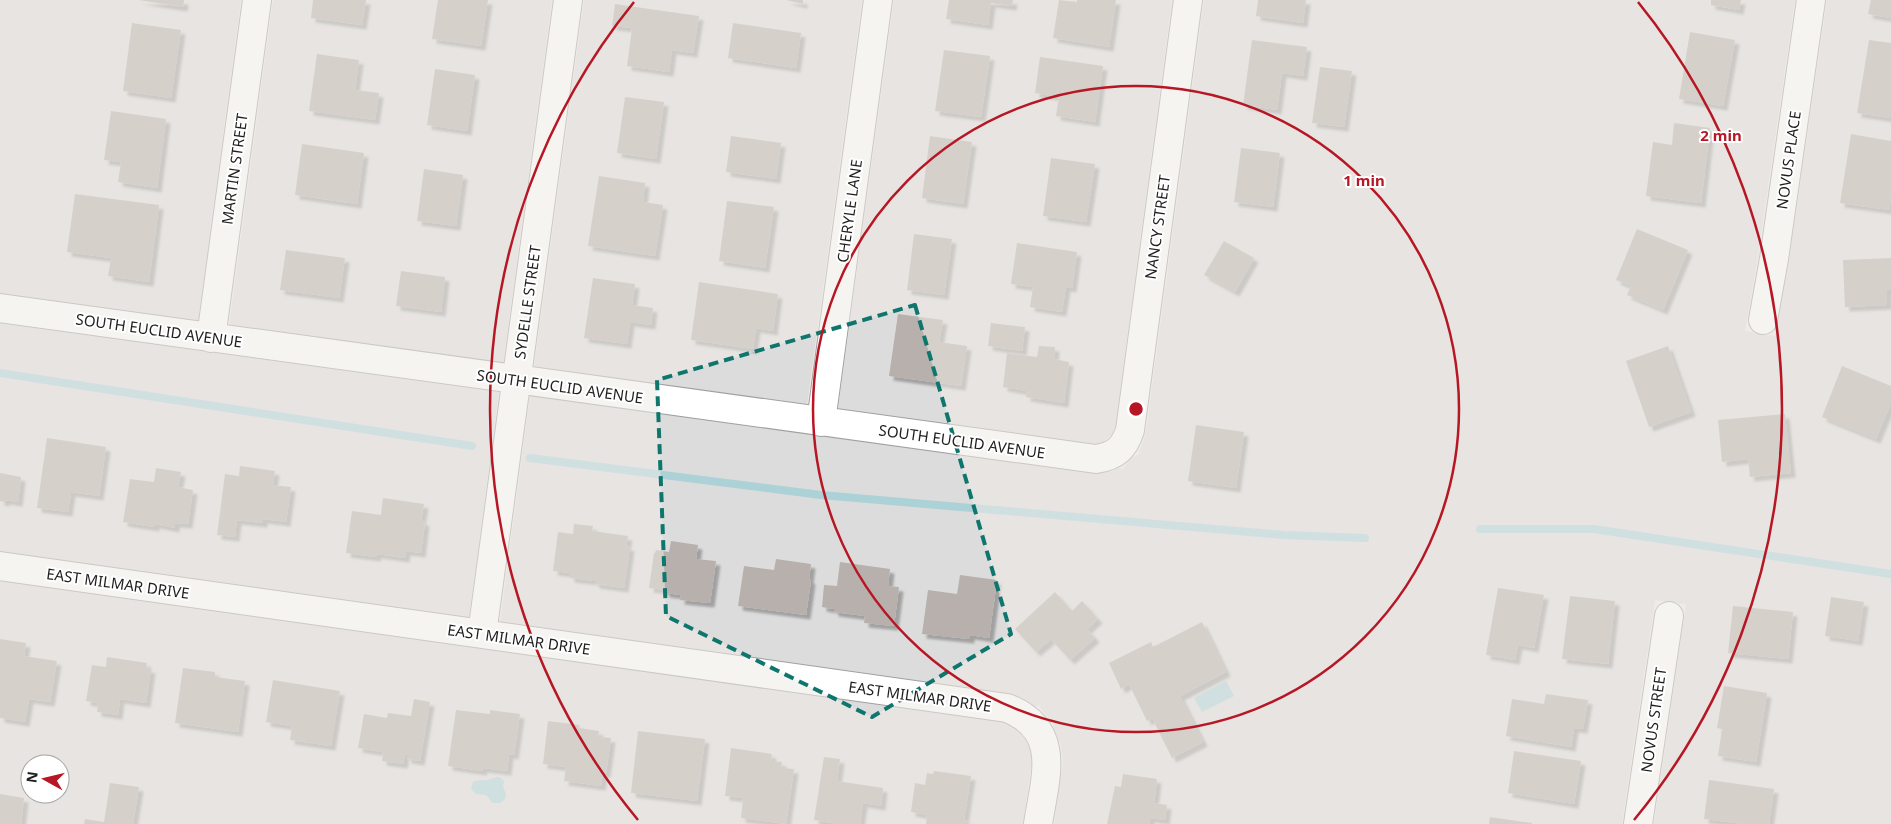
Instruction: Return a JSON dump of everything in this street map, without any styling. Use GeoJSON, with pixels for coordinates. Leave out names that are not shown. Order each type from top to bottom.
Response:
{"type":"FeatureCollection","features":[{"type":"Feature","properties":{"kind":"street","name":"MARTIN STREET"},"geometry":{"type":"LineString","coordinates":[[211,338],[257,0]]}},
{"type":"Feature","properties":{"kind":"street","name":"SYDELLE STREET"},"geometry":{"type":"LineString","coordinates":[[482,634],[568,0]]}},
{"type":"Feature","properties":{"kind":"street","name":"CHERYLE LANE"},"geometry":{"type":"LineString","coordinates":[[821,422],[878,0]]}},
{"type":"Feature","properties":{"kind":"street","name":"NANCY STREET"},"geometry":{"type":"LineString","coordinates":[[1119,450],[1127,441],[1130,430],[1188,0]]}},
{"type":"Feature","properties":{"kind":"street","name":"NOVUS PLACE"},"geometry":{"type":"LineString","coordinates":[[1762,320],[1774,259],[1811,0]]}},
{"type":"Feature","properties":{"kind":"street","name":"SOUTH EUCLID AVENUE"},"geometry":{"type":"LineString","coordinates":[[0,308],[1096,459],[1109,457],[1119,450]]}},
{"type":"Feature","properties":{"kind":"street","name":"EAST MILMAR DRIVE"},"geometry":{"type":"LineString","coordinates":[[0,566],[1007,708],[1018,712],[1034,724],[1046,746],[1047,761],[1038,824]]}},
{"type":"Feature","properties":{"kind":"street","name":"NOVUS STREET"},"geometry":{"type":"LineString","coordinates":[[1638,824],[1668,616]]}},
{"type":"Feature","properties":{"kind":"highlighted area"},"geometry":{"type":"Polygon","coordinates":[[[915,305],[1011,634],[872,717],[666,616],[657,380],[915,305]]]}},
{"type":"Feature","properties":{"kind":"shaded area"},"geometry":{"type":"Polygon","coordinates":[[[0,0],[241,0],[198,322],[0,294],[0,0]]]}},
{"type":"Feature","properties":{"kind":"shaded area"},"geometry":{"type":"Polygon","coordinates":[[[273,0],[552,0],[503,364],[229,326],[273,0]]]}},
{"type":"Feature","properties":{"kind":"shaded area"},"geometry":{"type":"Polygon","coordinates":[[[584,0],[862,0],[807,406],[534,368],[584,0]]]}},
{"type":"Feature","properties":{"kind":"shaded area"},"geometry":{"type":"Polygon","coordinates":[[[894,0],[1172,0],[1115,427],[1112,434],[1101,444],[1095,445],[838,410],[894,0]]]}},
{"type":"Feature","properties":{"kind":"shaded area"},"geometry":{"type":"Polygon","coordinates":[[[1204,0],[1795,0],[1758,256],[1745,331],[1775,336],[1789,261],[1827,0],[1891,0],[1891,824],[1654,824],[1686,604],[1655,600],[1622,824],[1054,824],[1063,763],[1061,745],[1053,726],[1056,723],[1038,705],[1035,707],[1009,694],[500,623],[530,396],[1094,473],[1112,471],[1119,468],[1122,470],[1130,460],[1140,453],[1139,450],[1146,432],[1204,0]]]}},
{"type":"Feature","properties":{"kind":"shaded area"},"geometry":{"type":"Polygon","coordinates":[[[0,322],[499,392],[469,618],[0,552],[0,322]]]}},
{"type":"Feature","properties":{"kind":"shaded area"},"geometry":{"type":"Polygon","coordinates":[[[0,580],[1003,722],[1011,724],[1025,737],[1031,749],[1032,760],[1023,824],[0,824],[0,580]]]}},
{"type":"Feature","properties":{"kind":"water"},"geometry":{"type":"Polygon","coordinates":[[[1226,681],[1234,696],[1202,712],[1194,698],[1226,681]]]}},
{"type":"Feature","properties":{"kind":"water"},"geometry":{"type":"Polygon","coordinates":[[[500,777],[504,781],[503,787],[506,794],[505,799],[500,803],[493,803],[486,795],[476,794],[471,789],[473,782],[500,777]]]}},
{"type":"Feature","properties":{"kind":"building"},"geometry":{"type":"Polygon","coordinates":[[[139,0],[184,0],[183,7],[139,0]]]}},
{"type":"Feature","properties":{"kind":"building"},"geometry":{"type":"Polygon","coordinates":[[[313,0],[366,0],[362,25],[311,18],[313,0]]]}},
{"type":"Feature","properties":{"kind":"building"},"geometry":{"type":"Polygon","coordinates":[[[438,0],[488,0],[481,46],[432,39],[438,0]]]}},
{"type":"Feature","properties":{"kind":"building"},"geometry":{"type":"Polygon","coordinates":[[[786,0],[803,0],[803,4],[786,0]]]}},
{"type":"Feature","properties":{"kind":"building"},"geometry":{"type":"Polygon","coordinates":[[[949,0],[1013,0],[1012,6],[991,3],[988,25],[946,19],[949,0]]]}},
{"type":"Feature","properties":{"kind":"building"},"geometry":{"type":"Polygon","coordinates":[[[1059,0],[1077,2],[1077,0],[1116,0],[1109,47],[1053,38],[1059,0]]]}},
{"type":"Feature","properties":{"kind":"building"},"geometry":{"type":"Polygon","coordinates":[[[1258,0],[1306,0],[1303,23],[1256,16],[1258,0]]]}},
{"type":"Feature","properties":{"kind":"building"},"geometry":{"type":"Polygon","coordinates":[[[1711,0],[1741,0],[1739,10],[1711,5],[1711,0]]]}},
{"type":"Feature","properties":{"kind":"building"},"geometry":{"type":"Polygon","coordinates":[[[1871,0],[1891,0],[1891,18],[1868,14],[1871,0]]]}},
{"type":"Feature","properties":{"kind":"building"},"geometry":{"type":"Polygon","coordinates":[[[615,4],[699,16],[693,53],[672,50],[669,72],[627,66],[632,28],[612,26],[615,4]]]}},
{"type":"Feature","properties":{"kind":"building"},"geometry":{"type":"Polygon","coordinates":[[[132,23],[181,30],[171,98],[123,91],[132,23]]]}},
{"type":"Feature","properties":{"kind":"building"},"geometry":{"type":"Polygon","coordinates":[[[733,23],[801,33],[796,68],[728,58],[733,23]]]}},
{"type":"Feature","properties":{"kind":"building"},"geometry":{"type":"Polygon","coordinates":[[[1690,32],[1735,40],[1723,106],[1679,99],[1690,32]]]}},
{"type":"Feature","properties":{"kind":"building"},"geometry":{"type":"Polygon","coordinates":[[[1252,40],[1307,47],[1303,76],[1282,73],[1277,110],[1243,105],[1252,40]]]}},
{"type":"Feature","properties":{"kind":"building"},"geometry":{"type":"Polygon","coordinates":[[[1869,40],[1891,43],[1891,118],[1857,113],[1869,40]]]}},
{"type":"Feature","properties":{"kind":"building"},"geometry":{"type":"Polygon","coordinates":[[[944,50],[990,56],[981,117],[935,111],[944,50]]]}},
{"type":"Feature","properties":{"kind":"building"},"geometry":{"type":"Polygon","coordinates":[[[317,54],[359,60],[355,90],[379,93],[375,120],[309,111],[317,54]]]}},
{"type":"Feature","properties":{"kind":"building"},"geometry":{"type":"Polygon","coordinates":[[[1040,57],[1103,66],[1095,122],[1056,116],[1059,97],[1035,93],[1040,57]]]}},
{"type":"Feature","properties":{"kind":"building"},"geometry":{"type":"Polygon","coordinates":[[[1320,67],[1352,71],[1344,127],[1312,123],[1320,67]]]}},
{"type":"Feature","properties":{"kind":"building"},"geometry":{"type":"Polygon","coordinates":[[[435,69],[475,75],[467,131],[427,125],[435,69]]]}},
{"type":"Feature","properties":{"kind":"building"},"geometry":{"type":"Polygon","coordinates":[[[625,97],[664,102],[656,159],[617,153],[625,97]]]}},
{"type":"Feature","properties":{"kind":"building"},"geometry":{"type":"Polygon","coordinates":[[[111,111],[166,119],[157,188],[118,182],[121,162],[104,160],[111,111]]]}},
{"type":"Feature","properties":{"kind":"building"},"geometry":{"type":"Polygon","coordinates":[[[1674,123],[1710,128],[1701,203],[1646,196],[1653,142],[1672,145],[1674,123]]]}},
{"type":"Feature","properties":{"kind":"building"},"geometry":{"type":"Polygon","coordinates":[[[1851,134],[1891,141],[1891,199],[1889,210],[1840,203],[1851,134]]]}},
{"type":"Feature","properties":{"kind":"building"},"geometry":{"type":"Polygon","coordinates":[[[731,136],[781,143],[776,179],[726,172],[731,136]]]}},
{"type":"Feature","properties":{"kind":"building"},"geometry":{"type":"Polygon","coordinates":[[[930,136],[972,142],[963,204],[922,198],[930,136]]]}},
{"type":"Feature","properties":{"kind":"building"},"geometry":{"type":"Polygon","coordinates":[[[302,144],[364,153],[357,204],[295,195],[302,144]]]}},
{"type":"Feature","properties":{"kind":"building"},"geometry":{"type":"Polygon","coordinates":[[[1241,148],[1280,153],[1273,207],[1234,202],[1241,148]]]}},
{"type":"Feature","properties":{"kind":"building"},"geometry":{"type":"Polygon","coordinates":[[[1051,158],[1095,164],[1086,222],[1043,216],[1051,158]]]}},
{"type":"Feature","properties":{"kind":"building"},"geometry":{"type":"Polygon","coordinates":[[[424,169],[463,175],[456,226],[417,221],[424,169]]]}},
{"type":"Feature","properties":{"kind":"building"},"geometry":{"type":"Polygon","coordinates":[[[599,176],[645,183],[643,202],[663,205],[655,256],[588,246],[599,176]]]}},
{"type":"Feature","properties":{"kind":"building"},"geometry":{"type":"Polygon","coordinates":[[[75,194],[159,205],[149,282],[108,276],[111,258],[67,252],[75,194]]]}},
{"type":"Feature","properties":{"kind":"building"},"geometry":{"type":"Polygon","coordinates":[[[727,201],[774,207],[765,268],[719,261],[727,201]]]}},
{"type":"Feature","properties":{"kind":"building"},"geometry":{"type":"Polygon","coordinates":[[[1637,229],[1688,250],[1663,310],[1627,295],[1631,286],[1616,280],[1637,229]]]}},
{"type":"Feature","properties":{"kind":"building"},"geometry":{"type":"Polygon","coordinates":[[[914,234],[952,239],[944,295],[907,290],[914,234]]]}},
{"type":"Feature","properties":{"kind":"building"},"geometry":{"type":"Polygon","coordinates":[[[1224,241],[1254,258],[1235,292],[1204,275],[1224,241]]]}},
{"type":"Feature","properties":{"kind":"building"},"geometry":{"type":"Polygon","coordinates":[[[1017,243],[1077,252],[1072,288],[1066,287],[1062,312],[1030,307],[1033,287],[1011,284],[1017,243]]]}},
{"type":"Feature","properties":{"kind":"building"},"geometry":{"type":"Polygon","coordinates":[[[286,250],[345,258],[339,298],[280,290],[286,250]]]}},
{"type":"Feature","properties":{"kind":"building"},"geometry":{"type":"Polygon","coordinates":[[[1891,258],[1891,290],[1887,290],[1887,305],[1845,307],[1843,260],[1891,258]]]}},
{"type":"Feature","properties":{"kind":"building"},"geometry":{"type":"Polygon","coordinates":[[[401,271],[445,277],[441,312],[396,306],[401,271]]]}},
{"type":"Feature","properties":{"kind":"building"},"geometry":{"type":"Polygon","coordinates":[[[593,278],[635,284],[632,305],[653,308],[651,325],[630,322],[627,344],[584,338],[593,278]]]}},
{"type":"Feature","properties":{"kind":"building"},"geometry":{"type":"Polygon","coordinates":[[[699,282],[778,294],[773,331],[756,328],[753,349],[691,340],[699,282]]]}},
{"type":"Feature","properties":{"kind":"building"},"geometry":{"type":"Polygon","coordinates":[[[898,314],[943,320],[939,342],[967,346],[961,386],[889,376],[898,314]]]}},
{"type":"Feature","properties":{"kind":"building"},"geometry":{"type":"Polygon","coordinates":[[[991,323],[1025,327],[1022,351],[988,346],[991,323]]]}},
{"type":"Feature","properties":{"kind":"building"},"geometry":{"type":"Polygon","coordinates":[[[1039,346],[1055,347],[1054,359],[1069,362],[1064,403],[1026,397],[1027,391],[1003,387],[1007,353],[1037,357],[1039,346]]]}},
{"type":"Feature","properties":{"kind":"building"},"geometry":{"type":"Polygon","coordinates":[[[1668,346],[1691,412],[1649,427],[1626,361],[1668,346]]]}},
{"type":"Feature","properties":{"kind":"building"},"geometry":{"type":"Polygon","coordinates":[[[1842,366],[1891,386],[1891,403],[1876,439],[1822,417],[1842,366]]]}},
{"type":"Feature","properties":{"kind":"building"},"geometry":{"type":"Polygon","coordinates":[[[1785,414],[1791,473],[1750,477],[1748,459],[1722,462],[1718,420],[1785,414]]]}},
{"type":"Feature","properties":{"kind":"building"},"geometry":{"type":"Polygon","coordinates":[[[1196,425],[1244,432],[1236,488],[1188,481],[1196,425]]]}},
{"type":"Feature","properties":{"kind":"building"},"geometry":{"type":"Polygon","coordinates":[[[47,438],[106,447],[99,496],[71,492],[68,512],[37,508],[47,438]]]}},
{"type":"Feature","properties":{"kind":"building"},"geometry":{"type":"Polygon","coordinates":[[[240,466],[275,471],[273,485],[291,487],[286,522],[263,519],[263,523],[237,520],[235,537],[217,535],[225,474],[239,476],[240,466]]]}},
{"type":"Feature","properties":{"kind":"building"},"geometry":{"type":"Polygon","coordinates":[[[156,468],[181,472],[178,487],[193,490],[188,524],[175,523],[175,528],[155,524],[155,527],[123,522],[130,479],[154,482],[156,468]]]}},
{"type":"Feature","properties":{"kind":"building"},"geometry":{"type":"Polygon","coordinates":[[[0,473],[21,477],[18,502],[0,501],[0,473]]]}},
{"type":"Feature","properties":{"kind":"building"},"geometry":{"type":"Polygon","coordinates":[[[383,498],[424,504],[421,521],[425,522],[421,553],[406,551],[405,558],[377,554],[376,557],[346,553],[352,511],[381,515],[383,498]]]}},
{"type":"Feature","properties":{"kind":"building"},"geometry":{"type":"Polygon","coordinates":[[[574,524],[593,526],[592,531],[628,536],[626,546],[630,547],[624,588],[595,584],[595,581],[570,578],[570,573],[553,571],[558,532],[573,534],[574,524]]]}},
{"type":"Feature","properties":{"kind":"building"},"geometry":{"type":"Polygon","coordinates":[[[671,541],[698,545],[696,559],[716,561],[710,603],[680,600],[681,595],[649,588],[654,553],[656,550],[669,552],[671,541]]]}},
{"type":"Feature","properties":{"kind":"building"},"geometry":{"type":"Polygon","coordinates":[[[776,559],[811,564],[809,579],[811,580],[806,615],[738,606],[744,566],[774,570],[776,559]]]}},
{"type":"Feature","properties":{"kind":"building"},"geometry":{"type":"Polygon","coordinates":[[[840,562],[890,569],[888,586],[899,587],[894,626],[864,623],[865,616],[834,612],[834,609],[822,607],[824,585],[837,586],[840,562]]]}},
{"type":"Feature","properties":{"kind":"building"},"geometry":{"type":"Polygon","coordinates":[[[960,575],[997,580],[989,638],[970,635],[970,639],[922,634],[928,590],[957,594],[960,575]]]}},
{"type":"Feature","properties":{"kind":"building"},"geometry":{"type":"Polygon","coordinates":[[[1498,588],[1544,595],[1534,648],[1518,645],[1515,660],[1486,655],[1498,588]]]}},
{"type":"Feature","properties":{"kind":"building"},"geometry":{"type":"Polygon","coordinates":[[[1055,592],[1072,611],[1082,601],[1098,619],[1087,629],[1095,638],[1070,660],[1051,639],[1036,652],[1015,629],[1055,592]]]}},
{"type":"Feature","properties":{"kind":"building"},"geometry":{"type":"Polygon","coordinates":[[[1570,596],[1615,601],[1608,664],[1562,659],[1570,596]]]}},
{"type":"Feature","properties":{"kind":"building"},"geometry":{"type":"Polygon","coordinates":[[[1831,597],[1864,602],[1858,641],[1825,636],[1831,597]]]}},
{"type":"Feature","properties":{"kind":"building"},"geometry":{"type":"Polygon","coordinates":[[[1733,606],[1793,612],[1788,659],[1728,653],[1733,606]]]}},
{"type":"Feature","properties":{"kind":"building"},"geometry":{"type":"Polygon","coordinates":[[[1202,622],[1226,672],[1180,696],[1203,742],[1172,758],[1152,718],[1147,721],[1129,684],[1121,689],[1109,663],[1151,642],[1153,647],[1202,622]]]}},
{"type":"Feature","properties":{"kind":"building"},"geometry":{"type":"Polygon","coordinates":[[[0,639],[26,643],[24,656],[57,661],[50,702],[29,699],[25,722],[0,718],[0,639]]]}},
{"type":"Feature","properties":{"kind":"building"},"geometry":{"type":"Polygon","coordinates":[[[107,657],[147,663],[146,668],[151,669],[146,703],[120,699],[118,715],[97,712],[98,703],[86,701],[92,665],[106,667],[107,657]]]}},
{"type":"Feature","properties":{"kind":"building"},"geometry":{"type":"Polygon","coordinates":[[[183,668],[215,672],[215,677],[245,681],[238,732],[175,723],[183,668]]]}},
{"type":"Feature","properties":{"kind":"building"},"geometry":{"type":"Polygon","coordinates":[[[273,680],[340,691],[331,746],[290,740],[292,726],[266,722],[273,680]]]}},
{"type":"Feature","properties":{"kind":"building"},"geometry":{"type":"Polygon","coordinates":[[[1724,686],[1767,693],[1756,762],[1718,756],[1722,729],[1717,728],[1724,686]]]}},
{"type":"Feature","properties":{"kind":"building"},"geometry":{"type":"Polygon","coordinates":[[[1546,694],[1588,700],[1583,729],[1574,728],[1571,747],[1506,736],[1512,699],[1544,704],[1546,694]]]}},
{"type":"Feature","properties":{"kind":"building"},"geometry":{"type":"Polygon","coordinates":[[[414,699],[430,702],[420,761],[407,759],[405,754],[403,764],[382,761],[383,752],[358,748],[364,714],[387,718],[388,713],[411,716],[414,699]]]}},
{"type":"Feature","properties":{"kind":"building"},"geometry":{"type":"Polygon","coordinates":[[[456,710],[490,714],[490,710],[520,714],[514,755],[509,754],[507,771],[483,768],[482,771],[448,766],[456,710]]]}},
{"type":"Feature","properties":{"kind":"building"},"geometry":{"type":"Polygon","coordinates":[[[548,721],[580,725],[579,728],[599,731],[598,737],[611,738],[606,773],[603,773],[601,786],[564,781],[566,767],[543,764],[548,721]]]}},
{"type":"Feature","properties":{"kind":"building"},"geometry":{"type":"Polygon","coordinates":[[[638,731],[705,739],[697,801],[631,793],[638,731]]]}},
{"type":"Feature","properties":{"kind":"building"},"geometry":{"type":"Polygon","coordinates":[[[731,748],[772,754],[771,761],[782,762],[781,768],[794,769],[786,824],[741,818],[743,798],[725,796],[731,748]]]}},
{"type":"Feature","properties":{"kind":"building"},"geometry":{"type":"Polygon","coordinates":[[[1514,751],[1581,761],[1574,804],[1508,793],[1514,751]]]}},
{"type":"Feature","properties":{"kind":"building"},"geometry":{"type":"Polygon","coordinates":[[[824,757],[840,759],[837,781],[883,788],[881,806],[863,803],[860,824],[839,824],[814,820],[824,757]]]}},
{"type":"Feature","properties":{"kind":"building"},"geometry":{"type":"Polygon","coordinates":[[[934,771],[971,776],[964,820],[969,821],[968,824],[926,824],[927,815],[911,812],[915,783],[925,785],[927,773],[933,774],[934,771]]]}},
{"type":"Feature","properties":{"kind":"building"},"geometry":{"type":"Polygon","coordinates":[[[1123,774],[1157,779],[1154,803],[1167,805],[1165,820],[1150,818],[1149,824],[1107,824],[1115,786],[1121,787],[1123,774]]]}},
{"type":"Feature","properties":{"kind":"building"},"geometry":{"type":"Polygon","coordinates":[[[1709,780],[1774,789],[1769,824],[1744,824],[1704,819],[1709,780]]]}},
{"type":"Feature","properties":{"kind":"building"},"geometry":{"type":"Polygon","coordinates":[[[110,783],[139,787],[133,824],[84,824],[85,819],[104,822],[110,783]]]}},
{"type":"Feature","properties":{"kind":"building"},"geometry":{"type":"Polygon","coordinates":[[[0,794],[20,797],[20,804],[23,804],[21,824],[0,824],[0,794]]]}},
{"type":"Feature","properties":{"kind":"building"},"geometry":{"type":"Polygon","coordinates":[[[1490,817],[1532,823],[1532,824],[1489,824],[1490,817]]]}},
{"type":"Feature","properties":{"kind":"waterway"},"geometry":{"type":"LineString","coordinates":[[0,373],[472,446]]}},
{"type":"Feature","properties":{"kind":"waterway"},"geometry":{"type":"LineString","coordinates":[[530,458],[821,495],[1284,535],[1365,538]]}},
{"type":"Feature","properties":{"kind":"waterway"},"geometry":{"type":"LineString","coordinates":[[1480,529],[1594,529],[1891,574]]}}]}
